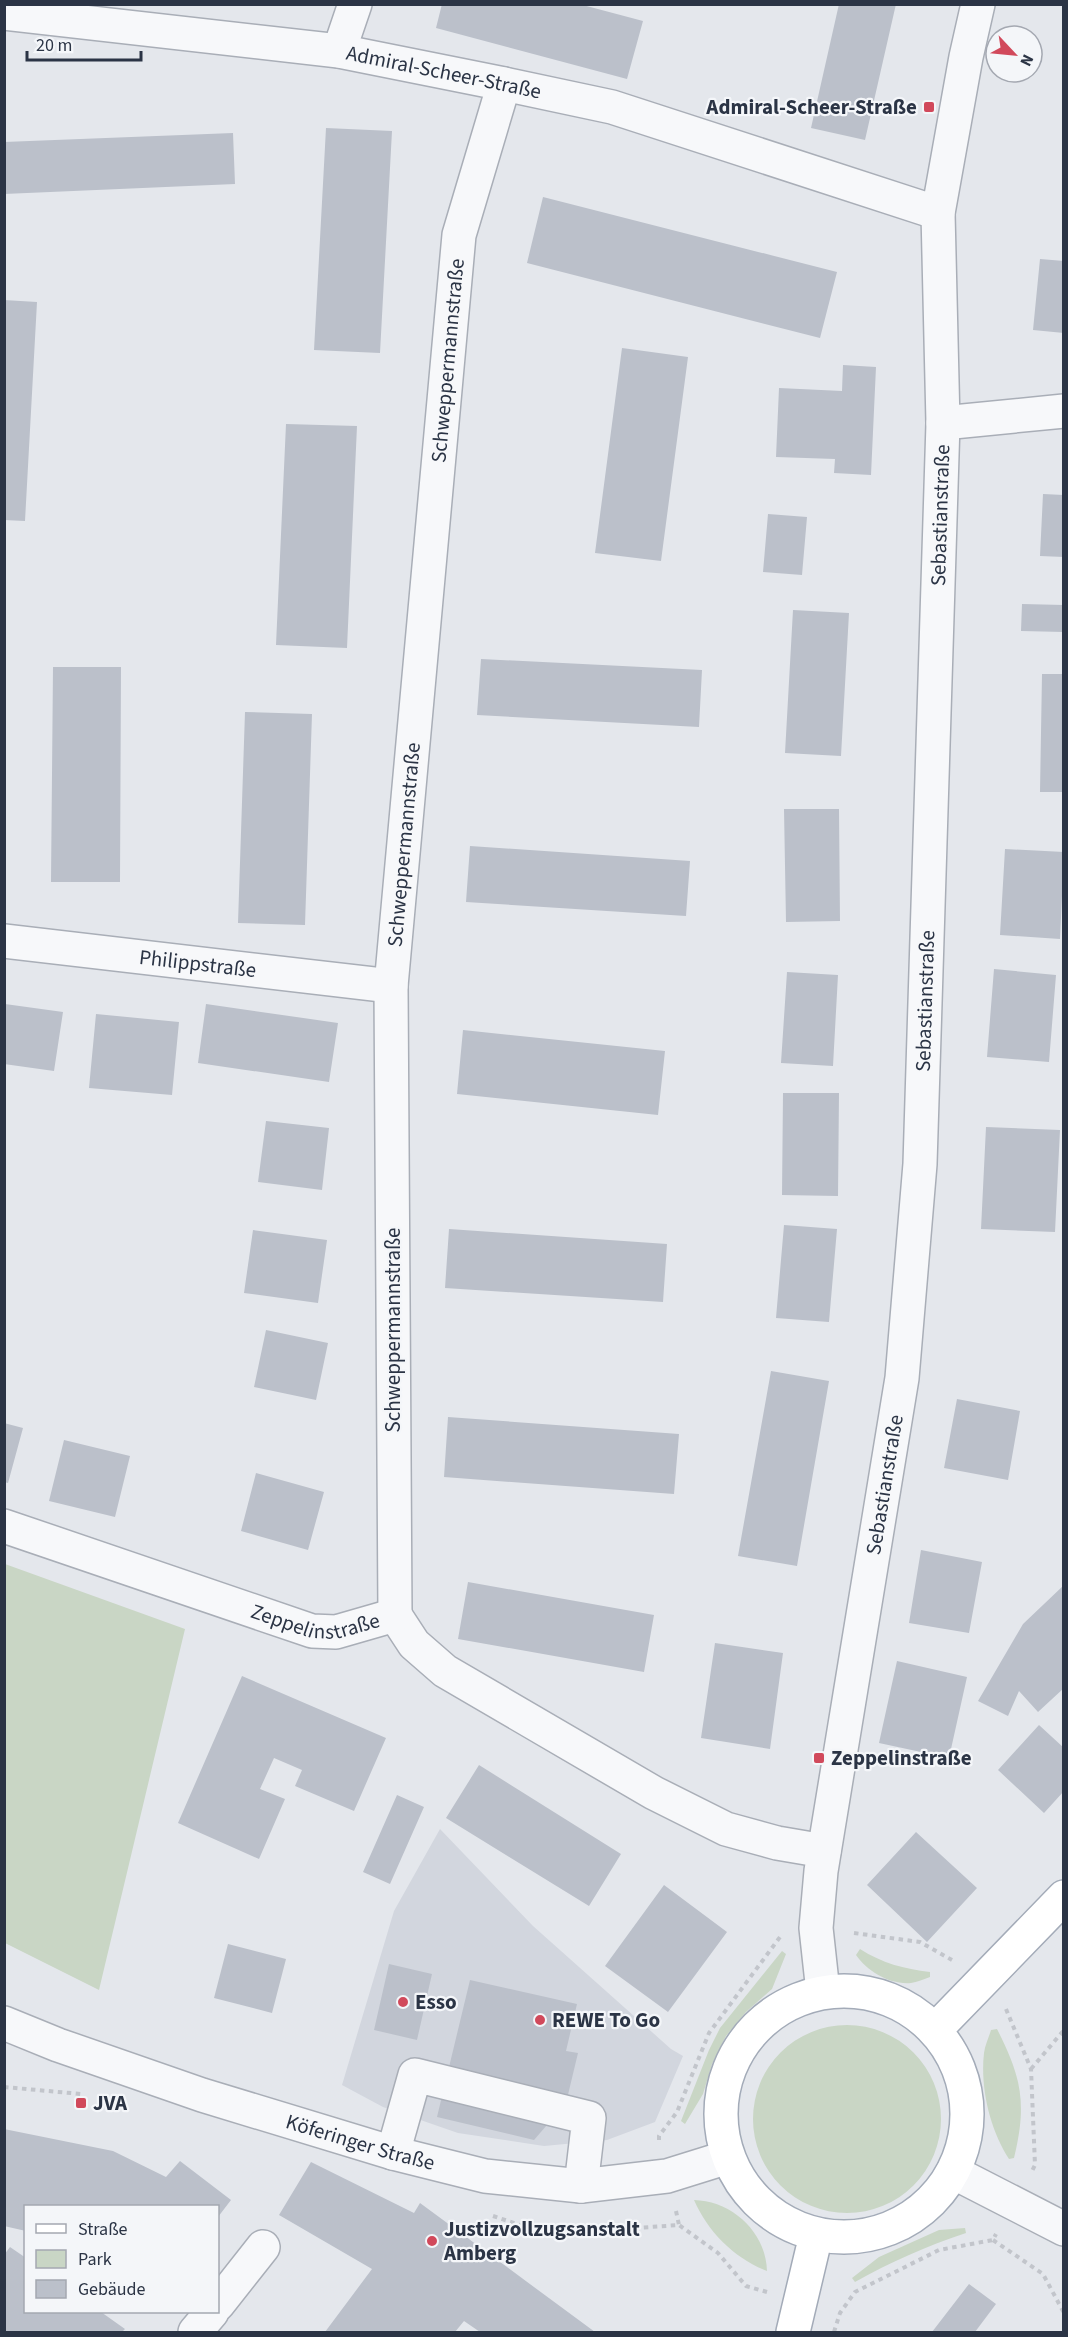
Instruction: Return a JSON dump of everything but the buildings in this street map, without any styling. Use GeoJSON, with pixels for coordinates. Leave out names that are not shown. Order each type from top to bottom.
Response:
{"type":"FeatureCollection","features":[{"type":"Feature","properties":{"kind":"main road"},"geometry":{"type":"LineString","coordinates":[[935,2030],[1064,1897]]}},
{"type":"Feature","properties":{"kind":"main road"},"geometry":{"type":"LineString","coordinates":[[844,1991],[866,1993],[905,2006],[935,2030],[953,2055],[964,2081],[968,2113],[964,2145],[953,2172],[928,2205],[895,2227],[858,2237],[816,2235],[781,2222],[751,2196],[737,2178],[728,2157],[721,2126],[723,2090],[735,2056],[758,2026],[788,2004],[822,1992],[844,1991]]}},
{"type":"Feature","properties":{"kind":"main road"},"geometry":{"type":"LineString","coordinates":[[793,2332],[816,2235]]}},
{"type":"Feature","properties":{"kind":"street"},"geometry":{"type":"LineString","coordinates":[[339,51],[355,4]]}},
{"type":"Feature","properties":{"kind":"street","name":"Sebastianstraße"},"geometry":{"type":"LineString","coordinates":[[822,1992],[816,1928],[824,1851],[902,1378],[920,1176],[943,423],[939,213],[966,57],[978,4]]}},
{"type":"Feature","properties":{"kind":"street","name":"Admiral-Scheer-Straße"},"geometry":{"type":"LineString","coordinates":[[4,13],[339,51],[612,107],[939,213]]}},
{"type":"Feature","properties":{"kind":"street","name":"Schweppermannstraße"},"geometry":{"type":"LineString","coordinates":[[395,1615],[391,986],[459,235],[504,84]]}},
{"type":"Feature","properties":{"kind":"street"},"geometry":{"type":"LineString","coordinates":[[943,423],[1064,411]]}},
{"type":"Feature","properties":{"kind":"street","name":"Philippstraße"},"geometry":{"type":"LineString","coordinates":[[4,941],[391,986]]}},
{"type":"Feature","properties":{"kind":"street","name":"Zeppelinstraße"},"geometry":{"type":"LineString","coordinates":[[4,1526],[312,1631],[336,1632],[395,1615],[414,1644],[445,1671],[654,1793],[726,1828],[777,1843],[824,1851]]}},
{"type":"Feature","properties":{"kind":"street","name":"Köferinger Straße"},"geometry":{"type":"LineString","coordinates":[[4,2023],[58,2045],[202,2095],[393,2153],[485,2176],[581,2187],[667,2176],[728,2157]]}},
{"type":"Feature","properties":{"kind":"street"},"geometry":{"type":"LineString","coordinates":[[393,2153],[415,2074],[589,2118],[581,2187]]}},
{"type":"Feature","properties":{"kind":"street"},"geometry":{"type":"LineString","coordinates":[[953,2172],[1064,2229]]}},
{"type":"Feature","properties":{"kind":"street"},"geometry":{"type":"LineString","coordinates":[[219,2303],[263,2247]]}},
{"type":"Feature","properties":{"kind":"street"},"geometry":{"type":"LineString","coordinates":[[195,2332],[211,2313]]}},
{"type":"Feature","properties":{"kind":"path"},"geometry":{"type":"LineString","coordinates":[[659,2136],[677,2112],[709,2033],[785,1932]]}},
{"type":"Feature","properties":{"kind":"path"},"geometry":{"type":"LineString","coordinates":[[1031,2069],[1064,2030]]}},
{"type":"Feature","properties":{"kind":"path"},"geometry":{"type":"LineString","coordinates":[[4,2087],[87,2094]]}},
{"type":"Feature","properties":{"kind":"path"},"geometry":{"type":"LineString","coordinates":[[490,2214],[532,2229],[608,2230],[680,2225],[718,2253],[746,2286]]}},
{"type":"Feature","properties":{"kind":"path"},"geometry":{"type":"LineString","coordinates":[[993,2240],[1043,2274],[1064,2313]]}},
{"type":"Feature","properties":{"kind":"path"},"geometry":{"type":"LineString","coordinates":[[834,2332],[840,2313]]}},
{"type":"Feature","properties":{"kind":"shaded area"},"geometry":{"type":"Polygon","coordinates":[[[440,1829],[533,1926],[671,2049],[683,2056],[655,2122],[607,2140],[544,2146],[458,2133],[383,2107],[342,2085],[394,1911],[440,1829]]]}},
{"type":"Feature","properties":{"kind":"green space"},"geometry":{"type":"Polygon","coordinates":[[[5,1564],[185,1629],[99,1990],[5,1943],[5,1564]]]}},
{"type":"Feature","properties":{"kind":"green space"},"geometry":{"type":"Polygon","coordinates":[[[860,1949],[894,1965],[930,1972],[930,1977],[911,1983],[887,1979],[861,1961],[856,1955],[860,1949]]]}},
{"type":"Feature","properties":{"kind":"green space"},"geometry":{"type":"Polygon","coordinates":[[[782,1951],[786,1954],[772,1989],[746,2012],[726,2036],[712,2064],[703,2094],[685,2124],[681,2121],[720,2028],[782,1951]]]}},
{"type":"Feature","properties":{"kind":"green space"},"geometry":{"type":"Polygon","coordinates":[[[856,2025],[883,2032],[914,2052],[934,2083],[940,2101],[940,2137],[934,2155],[914,2186],[883,2206],[865,2212],[838,2213],[803,2202],[787,2192],[774,2179],[760,2155],[754,2137],[753,2110],[764,2075],[774,2059],[787,2046],[811,2032],[829,2026],[856,2025]]]}},
{"type":"Feature","properties":{"kind":"green space"},"geometry":{"type":"Polygon","coordinates":[[[997,2029],[1012,2062],[1020,2092],[1018,2139],[1014,2158],[1009,2159],[992,2122],[985,2094],[983,2066],[985,2047],[991,2030],[997,2029]]]}},
{"type":"Feature","properties":{"kind":"green space"},"geometry":{"type":"Polygon","coordinates":[[[694,2200],[721,2206],[744,2221],[761,2244],[767,2271],[744,2259],[723,2243],[707,2223],[694,2200]]]}},
{"type":"Feature","properties":{"kind":"green space"},"geometry":{"type":"Polygon","coordinates":[[[965,2228],[966,2233],[909,2255],[855,2282],[852,2278],[879,2257],[939,2230],[965,2228]]]}},
{"type":"Feature","properties":{"kind":"place","name":"Admiral-Scheer-Straße"},"geometry":{"type":"Point","coordinates":[929,107]}},
{"type":"Feature","properties":{"kind":"place","name":"Zeppelinstraße"},"geometry":{"type":"Point","coordinates":[819,1758]}},
{"type":"Feature","properties":{"kind":"place","name":"Esso"},"geometry":{"type":"Point","coordinates":[403,2002]}},
{"type":"Feature","properties":{"kind":"place","name":"REWE To Go"},"geometry":{"type":"Point","coordinates":[540,2020]}},
{"type":"Feature","properties":{"kind":"place","name":"JVA"},"geometry":{"type":"Point","coordinates":[81,2103]}},
{"type":"Feature","properties":{"kind":"place","name":"Justizvollzugsanstalt Amberg"},"geometry":{"type":"Point","coordinates":[432,2241]}}]}
